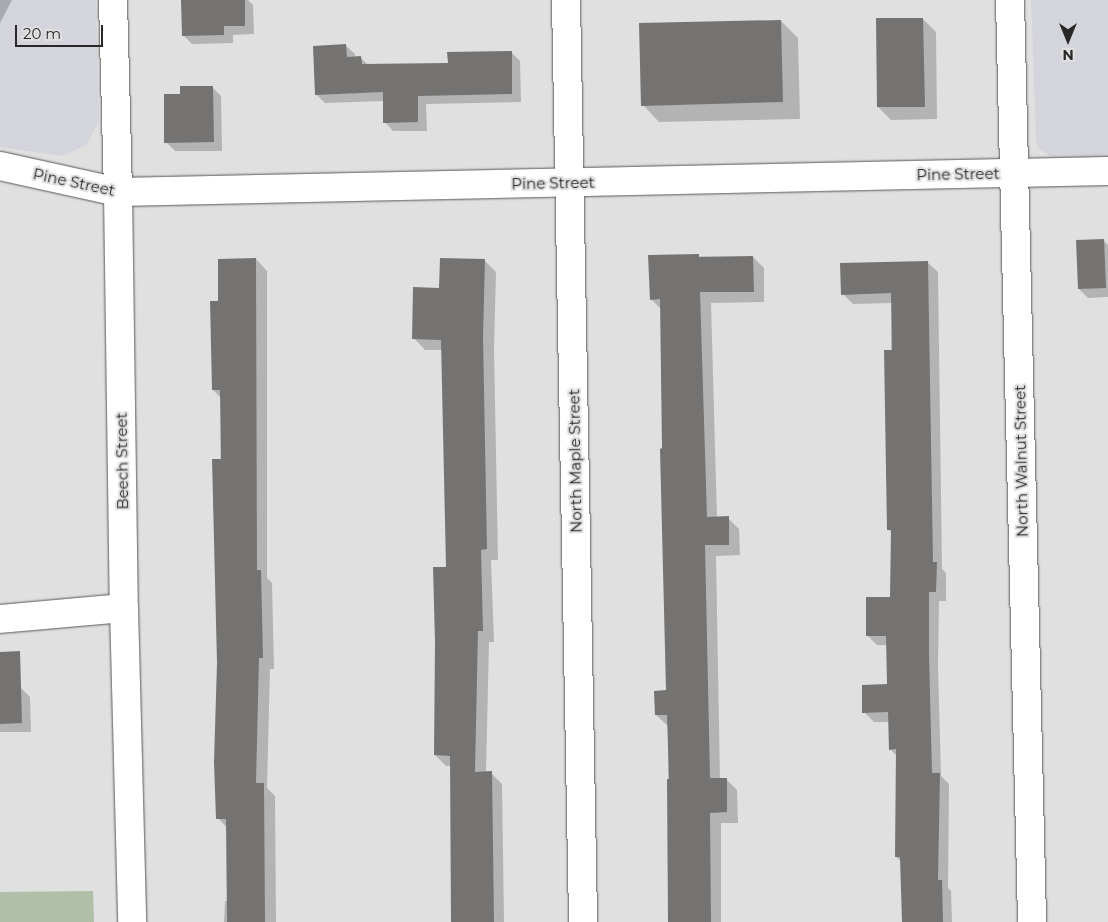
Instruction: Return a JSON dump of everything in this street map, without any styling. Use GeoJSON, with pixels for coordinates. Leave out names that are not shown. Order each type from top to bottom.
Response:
{"type":"FeatureCollection","features":[{"type":"Feature","properties":{"kind":"street","name":"Beech Street"},"geometry":{"type":"LineString","coordinates":[[113,0],[118,192],[124,608],[132,922]]}},
{"type":"Feature","properties":{"kind":"street","name":"North Maple Street"},"geometry":{"type":"LineString","coordinates":[[566,0],[583,922]]}},
{"type":"Feature","properties":{"kind":"street","name":"North Walnut Street"},"geometry":{"type":"LineString","coordinates":[[1010,0],[1032,922]]}},
{"type":"Feature","properties":{"kind":"street","name":"Pine Street"},"geometry":{"type":"LineString","coordinates":[[0,166],[118,192],[1108,171]]}},
{"type":"Feature","properties":{"kind":"street"},"geometry":{"type":"LineString","coordinates":[[0,618],[124,608]]}},
{"type":"Feature","properties":{"kind":"shaded area"},"geometry":{"type":"Polygon","coordinates":[[[0,0],[96,0],[99,122],[86,145],[63,156],[0,147],[0,0]]]}},
{"type":"Feature","properties":{"kind":"shaded area"},"geometry":{"type":"Polygon","coordinates":[[[1031,0],[1108,0],[1108,157],[1054,159],[1039,148],[1036,141],[1031,0]]]}},
{"type":"Feature","properties":{"kind":"green space"},"geometry":{"type":"Polygon","coordinates":[[[93,891],[94,922],[0,922],[0,892],[93,891]]]}},
{"type":"Feature","properties":{"kind":"building"},"geometry":{"type":"Polygon","coordinates":[[[181,0],[245,0],[245,26],[224,26],[224,35],[182,36],[181,0]]]}},
{"type":"Feature","properties":{"kind":"building"},"geometry":{"type":"Polygon","coordinates":[[[876,18],[923,18],[925,107],[877,107],[876,18]]]}},
{"type":"Feature","properties":{"kind":"building"},"geometry":{"type":"Polygon","coordinates":[[[781,20],[783,102],[641,106],[639,23],[781,20]]]}},
{"type":"Feature","properties":{"kind":"building"},"geometry":{"type":"Polygon","coordinates":[[[346,44],[347,57],[361,56],[362,64],[448,63],[447,52],[512,51],[512,94],[418,96],[418,122],[383,123],[383,92],[315,95],[313,46],[346,44]]]}},
{"type":"Feature","properties":{"kind":"building"},"geometry":{"type":"Polygon","coordinates":[[[180,86],[213,86],[214,142],[164,143],[164,94],[180,94],[180,86]]]}},
{"type":"Feature","properties":{"kind":"building"},"geometry":{"type":"Polygon","coordinates":[[[1104,239],[1106,288],[1078,289],[1076,240],[1104,239]]]}},
{"type":"Feature","properties":{"kind":"building"},"geometry":{"type":"Polygon","coordinates":[[[699,254],[699,257],[753,256],[754,292],[700,292],[707,517],[729,516],[729,545],[705,545],[710,778],[727,778],[727,812],[710,813],[711,922],[668,922],[667,779],[669,779],[667,715],[655,715],[654,691],[666,690],[660,449],[662,448],[660,299],[650,300],[648,255],[699,254]]]}},
{"type":"Feature","properties":{"kind":"building"},"geometry":{"type":"Polygon","coordinates":[[[256,258],[257,570],[261,570],[263,658],[259,658],[256,783],[264,783],[265,922],[227,922],[226,819],[216,819],[214,762],[217,663],[212,459],[221,459],[220,390],[212,390],[210,301],[218,301],[218,259],[256,258]]]}},
{"type":"Feature","properties":{"kind":"building"},"geometry":{"type":"Polygon","coordinates":[[[440,258],[485,259],[483,337],[487,549],[481,550],[483,631],[478,631],[475,772],[492,771],[494,922],[451,922],[450,756],[434,755],[435,642],[433,567],[446,567],[441,340],[412,339],[413,287],[439,288],[440,258]]]}},
{"type":"Feature","properties":{"kind":"building"},"geometry":{"type":"Polygon","coordinates":[[[928,261],[933,562],[937,562],[936,592],[929,592],[929,654],[932,773],[940,773],[938,880],[942,880],[943,922],[902,922],[900,857],[895,857],[896,749],[889,750],[888,712],[862,713],[862,685],[887,684],[886,636],[866,636],[866,597],[890,597],[891,530],[887,530],[884,350],[892,350],[891,293],[841,295],[840,263],[928,261]]]}},
{"type":"Feature","properties":{"kind":"building"},"geometry":{"type":"Polygon","coordinates":[[[20,651],[22,723],[0,724],[0,652],[20,651]]]}}]}
